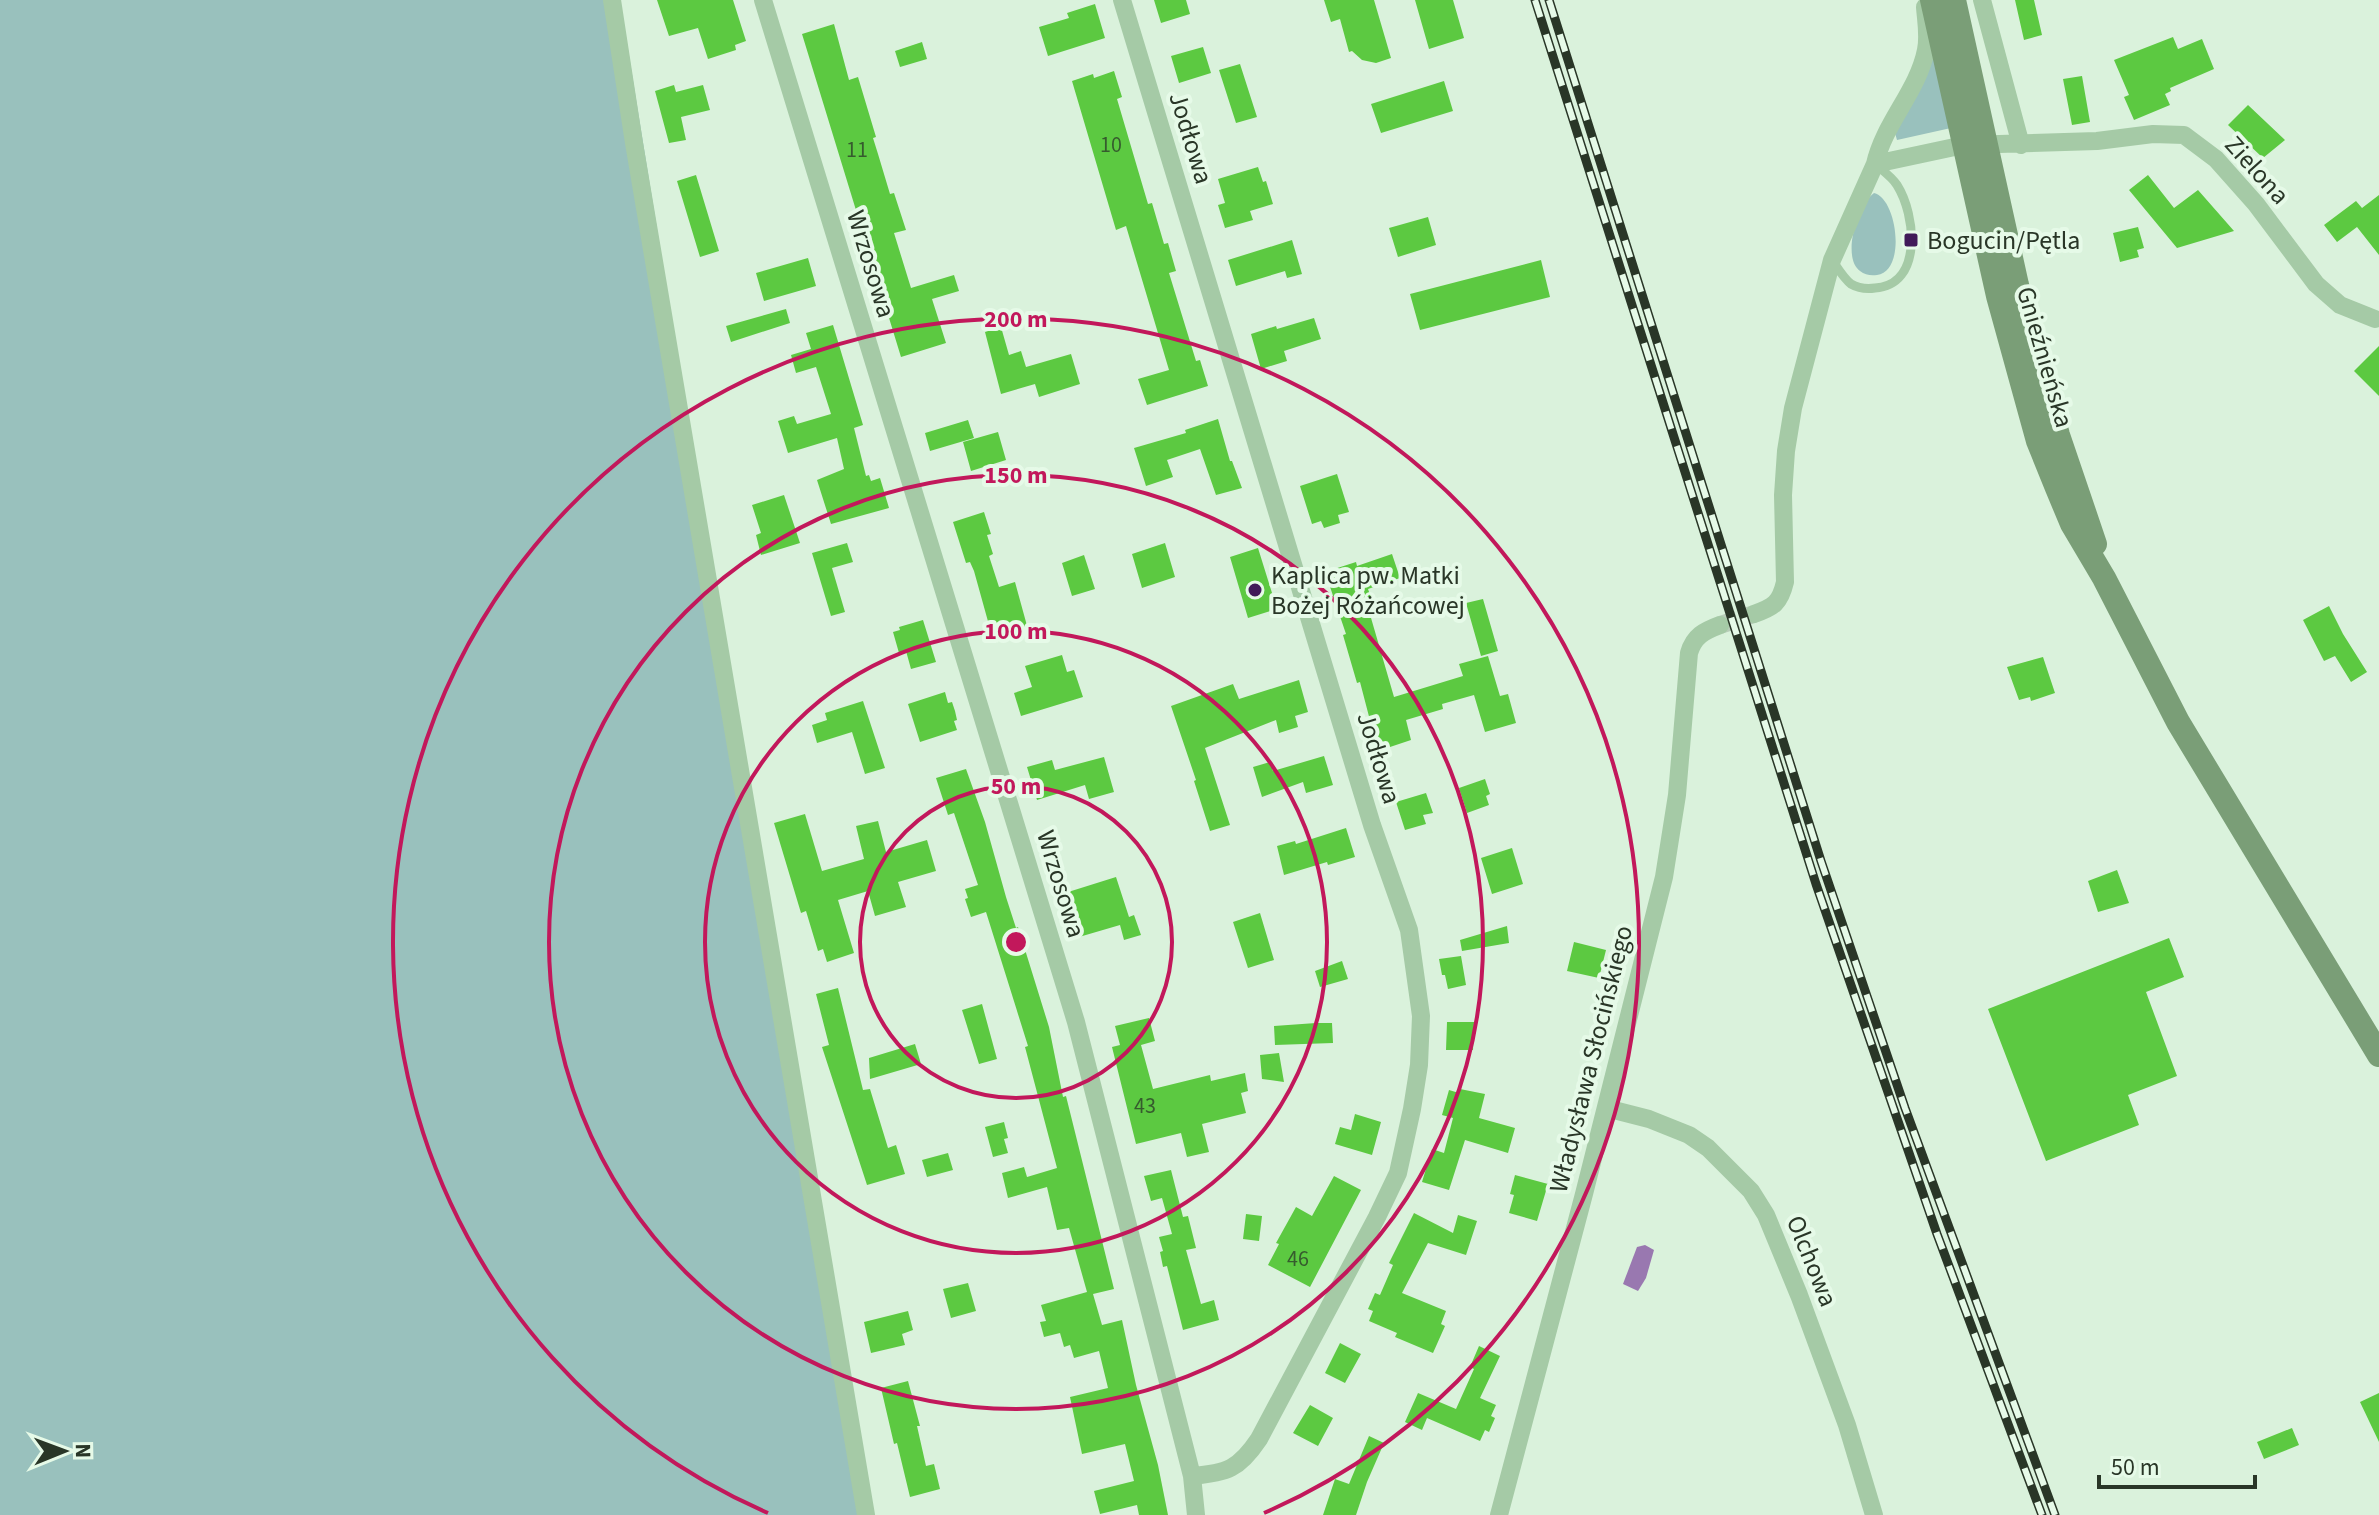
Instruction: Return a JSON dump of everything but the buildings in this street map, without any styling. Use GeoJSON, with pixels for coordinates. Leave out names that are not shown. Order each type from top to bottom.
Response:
{"type":"FeatureCollection","features":[{"type":"Feature","properties":{"kind":"main road","name":"Gnieźnieńska"},"geometry":{"type":"LineString","coordinates":[[1932,0],[1975,145]]}},
{"type":"Feature","properties":{"kind":"main road","name":"Gnieźnieńska"},"geometry":{"type":"LineString","coordinates":[[1954,0],[1998,296],[2038,441],[2072,524],[2104,578],[2178,722],[2379,1055]]}},
{"type":"Feature","properties":{"kind":"street"},"geometry":{"type":"LineString","coordinates":[[612,0],[866,1515]]}},
{"type":"Feature","properties":{"kind":"street","name":"Wrzosowa"},"geometry":{"type":"LineString","coordinates":[[763,0],[1076,1022],[1192,1476],[1196,1515]]}},
{"type":"Feature","properties":{"kind":"street","name":"Jodłowa"},"geometry":{"type":"LineString","coordinates":[[1122,0],[1372,825],[1409,930],[1421,1016],[1419,1065],[1398,1173],[1377,1217],[1247,1457],[1221,1473],[1192,1476]]}},
{"type":"Feature","properties":{"kind":"street"},"geometry":{"type":"LineString","coordinates":[[1754,614],[1771,608],[1781,597],[1785,582],[1783,495],[1793,408],[1832,260],[1875,164],[1878,149],[1926,51],[1925,0]]}},
{"type":"Feature","properties":{"kind":"street"},"geometry":{"type":"LineString","coordinates":[[1982,0],[2021,145]]}},
{"type":"Feature","properties":{"kind":"street","name":"Zielona"},"geometry":{"type":"LineString","coordinates":[[1875,164],[1975,145],[2097,141],[2153,134],[2184,135],[2216,159],[2256,204],[2316,284],[2340,305],[2378,318]]}},
{"type":"Feature","properties":{"kind":"street","name":"Władysława Słocińskiego"},"geometry":{"type":"LineString","coordinates":[[1499,1515],[1606,1108],[1671,840],[1689,653],[1699,635],[1720,625]]}},
{"type":"Feature","properties":{"kind":"street","name":"Olchowa"},"geometry":{"type":"LineString","coordinates":[[1606,1108],[1649,1119],[1689,1135],[1708,1148],[1751,1191],[1766,1215],[1799,1295],[1847,1425],[1874,1515]]}},
{"type":"Feature","properties":{"kind":"lane"},"geometry":{"type":"LineString","coordinates":[[1832,260],[1849,283],[1867,289],[1898,281],[1906,271],[1911,240],[1908,214],[1897,184],[1875,164]]}},
{"type":"Feature","properties":{"kind":"shaded area"},"geometry":{"type":"Polygon","coordinates":[[[0,0],[620,0],[865,1515],[0,1515],[0,0]]]}},
{"type":"Feature","properties":{"kind":"shaded area"},"geometry":{"type":"Polygon","coordinates":[[[1935,58],[1951,128],[1897,140],[1895,133],[1935,58]]]}},
{"type":"Feature","properties":{"kind":"shaded area"},"geometry":{"type":"Polygon","coordinates":[[[1874,193],[1888,207],[1895,234],[1892,261],[1886,271],[1877,275],[1862,272],[1854,264],[1852,254],[1858,219],[1874,193]]]}},
{"type":"Feature","properties":{"kind":"shaded area"},"geometry":{"type":"Polygon","coordinates":[[[1645,1245],[1654,1250],[1646,1278],[1638,1291],[1623,1284],[1637,1247],[1645,1245]]]}},
{"type":"Feature","properties":{"kind":"tunnel"},"geometry":{"type":"LineString","coordinates":[[1720,625],[1754,614]]}},
{"type":"Feature","properties":{"kind":"railway"},"geometry":{"type":"LineString","coordinates":[[1535,0],[1816,884],[1937,1234],[2042,1515]]}},
{"type":"Feature","properties":{"kind":"railway"},"geometry":{"type":"LineString","coordinates":[[1549,0],[1821,861],[1905,1108],[2055,1515]]}},
{"type":"Feature","properties":{"kind":"place","name":"Bogucin/Pętla"},"geometry":{"type":"Point","coordinates":[1911,240]}},
{"type":"Feature","properties":{"kind":"place","name":"Kaplica pw. Matki Bożej Różańcowej"},"geometry":{"type":"Point","coordinates":[1255,590]}}]}
